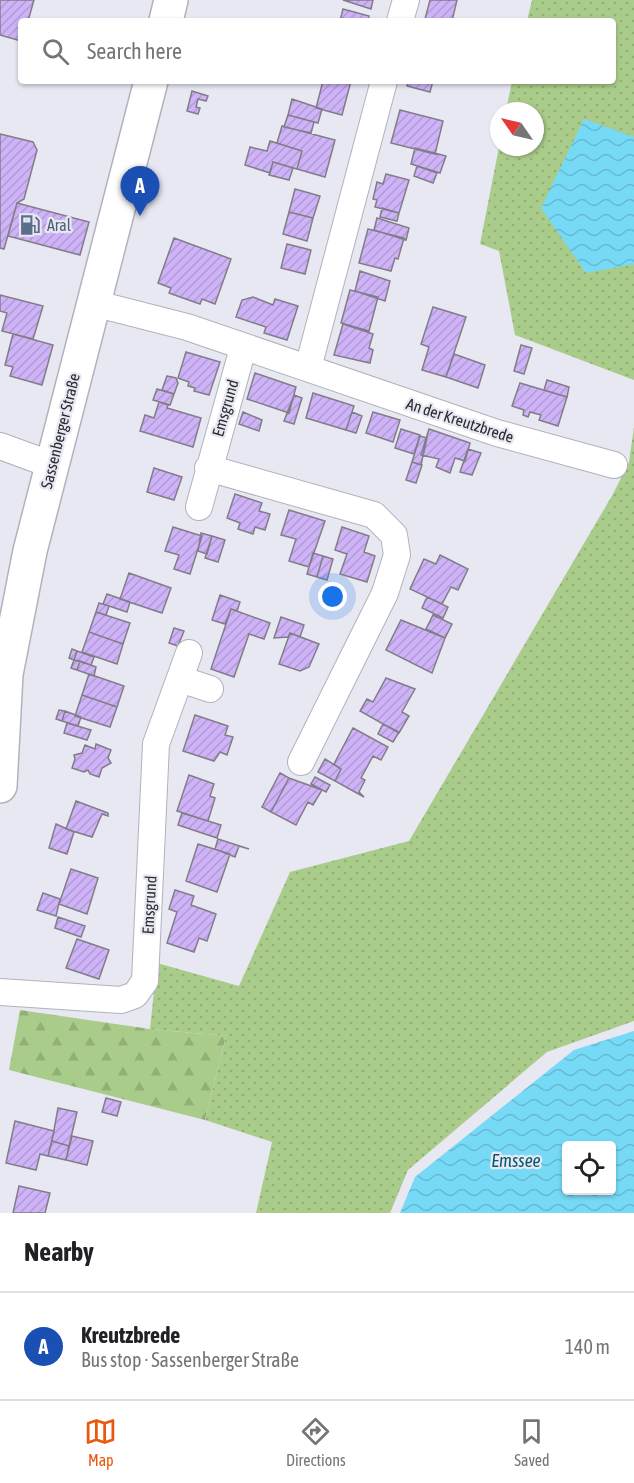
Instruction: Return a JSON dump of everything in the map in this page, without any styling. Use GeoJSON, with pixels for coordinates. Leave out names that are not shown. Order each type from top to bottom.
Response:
{"type":"FeatureCollection","features":[{"type":"Feature","properties":{"kind":"street"},"geometry":{"type":"LineString","coordinates":[[167,18],[171,0]]}},
{"type":"Feature","properties":{"kind":"street"},"geometry":{"type":"LineString","coordinates":[[401,18],[406,0]]}},
{"type":"Feature","properties":{"kind":"street","name":"Sassenberger Straße"},"geometry":{"type":"LineString","coordinates":[[0,786],[6,674],[30,551],[150,84]]}},
{"type":"Feature","properties":{"kind":"street"},"geometry":{"type":"LineString","coordinates":[[308,368],[383,84]]}},
{"type":"Feature","properties":{"kind":"street","name":"An der Kreutzbrede"},"geometry":{"type":"LineString","coordinates":[[93,303],[187,327],[497,433],[614,465]]}},
{"type":"Feature","properties":{"kind":"street","name":"Emsgrund"},"geometry":{"type":"LineString","coordinates":[[199,507],[243,348]]}},
{"type":"Feature","properties":{"kind":"street"},"geometry":{"type":"LineString","coordinates":[[0,446],[51,465]]}},
{"type":"Feature","properties":{"kind":"street"},"geometry":{"type":"LineString","coordinates":[[208,468],[374,515],[394,535],[397,555],[384,593],[301,762]]}},
{"type":"Feature","properties":{"kind":"street","name":"Emsgrund"},"geometry":{"type":"LineString","coordinates":[[0,992],[121,1000],[135,995],[145,981],[156,744],[189,653]]}},
{"type":"Feature","properties":{"kind":"street"},"geometry":{"type":"LineString","coordinates":[[180,679],[210,689]]}},
{"type":"Feature","properties":{"kind":"green space"},"geometry":{"type":"Polygon","coordinates":[[[532,0],[634,0],[634,380],[515,335],[499,251],[480,244],[497,156],[544,156],[544,102],[508,102],[511,84],[616,84],[616,18],[528,18],[532,0]]]}},
{"type":"Feature","properties":{"kind":"green space"},"geometry":{"type":"Polygon","coordinates":[[[634,427],[634,1021],[547,1052],[408,1170],[390,1213],[256,1213],[272,1142],[205,1120],[226,1036],[150,1029],[157,963],[239,986],[290,872],[409,841],[613,494],[629,462],[634,427]]]}},
{"type":"Feature","properties":{"kind":"green space"},"geometry":{"type":"Polygon","coordinates":[[[20,1010],[150,1029],[226,1036],[205,1120],[9,1070],[20,1010]]]}},
{"type":"Feature","properties":{"kind":"water"},"geometry":{"type":"Polygon","coordinates":[[[584,119],[634,137],[634,264],[586,273],[541,208],[584,119]]]}},
{"type":"Feature","properties":{"kind":"water","name":"Emssee"},"geometry":{"type":"Polygon","coordinates":[[[634,1031],[634,1213],[400,1213],[415,1177],[574,1050],[634,1031]]]}},
{"type":"Feature","properties":{"kind":"building"},"geometry":{"type":"Polygon","coordinates":[[[0,0],[34,0],[29,18],[18,18],[18,40],[0,35],[0,0]]]}},
{"type":"Feature","properties":{"kind":"building"},"geometry":{"type":"Polygon","coordinates":[[[343,0],[373,0],[371,9],[343,0]]]}},
{"type":"Feature","properties":{"kind":"building"},"geometry":{"type":"Polygon","coordinates":[[[430,0],[457,0],[453,18],[425,18],[430,0]]]}},
{"type":"Feature","properties":{"kind":"building"},"geometry":{"type":"Polygon","coordinates":[[[343,9],[369,16],[369,18],[341,18],[343,9]]]}},
{"type":"Feature","properties":{"kind":"building"},"geometry":{"type":"Polygon","coordinates":[[[322,84],[350,84],[342,115],[316,108],[322,84]]]}},
{"type":"Feature","properties":{"kind":"building"},"geometry":{"type":"Polygon","coordinates":[[[407,84],[432,84],[430,92],[407,86],[407,84]]]}},
{"type":"Feature","properties":{"kind":"building"},"geometry":{"type":"Polygon","coordinates":[[[192,91],[208,96],[206,101],[198,99],[196,107],[200,108],[198,114],[187,111],[192,91]]]}},
{"type":"Feature","properties":{"kind":"building"},"geometry":{"type":"Polygon","coordinates":[[[292,99],[322,109],[318,123],[288,115],[292,99]]]}},
{"type":"Feature","properties":{"kind":"building"},"geometry":{"type":"Polygon","coordinates":[[[400,110],[443,121],[435,154],[391,143],[400,110]]]}},
{"type":"Feature","properties":{"kind":"building"},"geometry":{"type":"Polygon","coordinates":[[[288,115],[314,122],[311,133],[284,127],[288,115]]]}},
{"type":"Feature","properties":{"kind":"building"},"geometry":{"type":"Polygon","coordinates":[[[282,126],[335,140],[325,177],[297,169],[302,151],[277,143],[282,126]]]}},
{"type":"Feature","properties":{"kind":"building"},"geometry":{"type":"Polygon","coordinates":[[[0,134],[33,142],[37,150],[24,199],[17,203],[4,249],[0,248],[0,134]]]}},
{"type":"Feature","properties":{"kind":"building"},"geometry":{"type":"Polygon","coordinates":[[[270,141],[302,151],[297,169],[273,162],[270,173],[245,165],[250,147],[267,151],[270,141]]]}},
{"type":"Feature","properties":{"kind":"building"},"geometry":{"type":"Polygon","coordinates":[[[415,148],[446,156],[440,173],[411,164],[415,148]]]}},
{"type":"Feature","properties":{"kind":"building"},"geometry":{"type":"Polygon","coordinates":[[[273,162],[293,168],[289,180],[269,175],[273,162]]]}},
{"type":"Feature","properties":{"kind":"building"},"geometry":{"type":"Polygon","coordinates":[[[417,166],[437,173],[433,183],[414,176],[417,166]]]}},
{"type":"Feature","properties":{"kind":"building"},"geometry":{"type":"Polygon","coordinates":[[[386,174],[409,180],[399,213],[375,207],[377,200],[373,199],[377,182],[383,184],[386,174]]]}},
{"type":"Feature","properties":{"kind":"building"},"geometry":{"type":"Polygon","coordinates":[[[295,189],[320,196],[313,218],[289,212],[295,189]]]}},
{"type":"Feature","properties":{"kind":"building"},"geometry":{"type":"Polygon","coordinates":[[[17,203],[89,222],[80,255],[8,236],[17,203]]]}},
{"type":"Feature","properties":{"kind":"building"},"geometry":{"type":"Polygon","coordinates":[[[382,208],[399,213],[397,221],[380,217],[382,208]]]}},
{"type":"Feature","properties":{"kind":"building"},"geometry":{"type":"Polygon","coordinates":[[[289,212],[313,218],[307,241],[283,234],[289,212]]]}},
{"type":"Feature","properties":{"kind":"building"},"geometry":{"type":"Polygon","coordinates":[[[377,218],[409,228],[406,240],[374,230],[377,218]]]}},
{"type":"Feature","properties":{"kind":"building"},"geometry":{"type":"Polygon","coordinates":[[[368,229],[404,238],[398,259],[395,258],[391,271],[359,263],[368,229]]]}},
{"type":"Feature","properties":{"kind":"building"},"geometry":{"type":"Polygon","coordinates":[[[174,238],[231,259],[215,304],[202,299],[200,304],[169,293],[171,288],[158,283],[174,238]]]}},
{"type":"Feature","properties":{"kind":"building"},"geometry":{"type":"Polygon","coordinates":[[[287,244],[311,250],[305,274],[281,268],[287,244]]]}},
{"type":"Feature","properties":{"kind":"building"},"geometry":{"type":"Polygon","coordinates":[[[360,271],[390,281],[385,301],[355,291],[360,271]]]}},
{"type":"Feature","properties":{"kind":"building"},"geometry":{"type":"Polygon","coordinates":[[[350,290],[378,297],[369,331],[341,323],[350,290]]]}},
{"type":"Feature","properties":{"kind":"building"},"geometry":{"type":"Polygon","coordinates":[[[0,295],[43,306],[33,339],[2,331],[7,313],[0,311],[0,295]]]}},
{"type":"Feature","properties":{"kind":"building"},"geometry":{"type":"Polygon","coordinates":[[[253,297],[273,305],[275,299],[298,306],[287,340],[264,333],[266,327],[236,317],[242,300],[253,297]]]}},
{"type":"Feature","properties":{"kind":"building"},"geometry":{"type":"Polygon","coordinates":[[[433,307],[466,317],[446,377],[422,370],[429,347],[421,344],[433,307]]]}},
{"type":"Feature","properties":{"kind":"building"},"geometry":{"type":"Polygon","coordinates":[[[343,324],[373,334],[369,348],[373,350],[370,363],[334,355],[343,324]]]}},
{"type":"Feature","properties":{"kind":"building"},"geometry":{"type":"Polygon","coordinates":[[[13,334],[53,345],[42,385],[10,376],[13,367],[5,365],[13,334]]]}},
{"type":"Feature","properties":{"kind":"building"},"geometry":{"type":"Polygon","coordinates":[[[521,345],[532,348],[524,374],[514,371],[521,345]]]}},
{"type":"Feature","properties":{"kind":"building"},"geometry":{"type":"Polygon","coordinates":[[[186,352],[220,362],[209,395],[194,391],[195,388],[188,386],[189,382],[178,378],[186,352]]]}},
{"type":"Feature","properties":{"kind":"building"},"geometry":{"type":"Polygon","coordinates":[[[454,354],[485,365],[478,388],[446,377],[454,354]]]}},
{"type":"Feature","properties":{"kind":"building"},"geometry":{"type":"Polygon","coordinates":[[[255,373],[296,387],[289,413],[247,399],[255,373]]]}},
{"type":"Feature","properties":{"kind":"building"},"geometry":{"type":"Polygon","coordinates":[[[167,376],[176,378],[178,383],[174,394],[162,390],[167,376]]]}},
{"type":"Feature","properties":{"kind":"building"},"geometry":{"type":"Polygon","coordinates":[[[547,380],[569,387],[567,397],[544,390],[547,380]]]}},
{"type":"Feature","properties":{"kind":"building"},"geometry":{"type":"Polygon","coordinates":[[[520,383],[567,397],[558,426],[539,420],[541,415],[530,412],[528,417],[523,415],[524,410],[512,406],[520,383]]]}},
{"type":"Feature","properties":{"kind":"building"},"geometry":{"type":"Polygon","coordinates":[[[157,389],[174,394],[170,405],[153,400],[157,389]]]}},
{"type":"Feature","properties":{"kind":"building"},"geometry":{"type":"Polygon","coordinates":[[[313,393],[354,406],[346,430],[306,418],[313,393]]]}},
{"type":"Feature","properties":{"kind":"building"},"geometry":{"type":"Polygon","coordinates":[[[294,395],[302,398],[294,424],[284,421],[294,395]]]}},
{"type":"Feature","properties":{"kind":"building"},"geometry":{"type":"Polygon","coordinates":[[[159,402],[168,405],[167,408],[201,418],[193,447],[140,431],[145,415],[154,418],[159,402]]]}},
{"type":"Feature","properties":{"kind":"building"},"geometry":{"type":"Polygon","coordinates":[[[243,412],[262,420],[259,431],[239,424],[243,412]]]}},
{"type":"Feature","properties":{"kind":"building"},"geometry":{"type":"Polygon","coordinates":[[[352,412],[362,416],[356,433],[346,430],[352,412]]]}},
{"type":"Feature","properties":{"kind":"building"},"geometry":{"type":"Polygon","coordinates":[[[373,412],[400,420],[393,442],[366,433],[373,412]]]}},
{"type":"Feature","properties":{"kind":"building"},"geometry":{"type":"Polygon","coordinates":[[[401,429],[420,435],[414,454],[395,448],[401,429]]]}},
{"type":"Feature","properties":{"kind":"building"},"geometry":{"type":"Polygon","coordinates":[[[429,429],[470,443],[465,461],[455,458],[450,473],[436,467],[439,459],[421,455],[429,429]]]}},
{"type":"Feature","properties":{"kind":"building"},"geometry":{"type":"Polygon","coordinates":[[[420,436],[427,438],[421,465],[412,462],[420,436]]]}},
{"type":"Feature","properties":{"kind":"building"},"geometry":{"type":"Polygon","coordinates":[[[468,449],[481,453],[472,475],[460,472],[468,449]]]}},
{"type":"Feature","properties":{"kind":"building"},"geometry":{"type":"Polygon","coordinates":[[[412,462],[422,465],[416,483],[406,480],[412,462]]]}},
{"type":"Feature","properties":{"kind":"building"},"geometry":{"type":"Polygon","coordinates":[[[154,468],[182,477],[174,500],[147,492],[154,468]]]}},
{"type":"Feature","properties":{"kind":"building"},"geometry":{"type":"Polygon","coordinates":[[[235,494],[262,503],[259,511],[270,514],[265,530],[255,527],[253,534],[238,529],[240,523],[227,518],[235,494]]]}},
{"type":"Feature","properties":{"kind":"building"},"geometry":{"type":"Polygon","coordinates":[[[289,510],[325,521],[309,567],[289,561],[296,539],[281,535],[289,510]]]}},
{"type":"Feature","properties":{"kind":"building"},"geometry":{"type":"Polygon","coordinates":[[[173,527],[202,536],[190,574],[174,569],[179,555],[165,551],[173,527]]]}},
{"type":"Feature","properties":{"kind":"building"},"geometry":{"type":"Polygon","coordinates":[[[342,527],[369,536],[364,552],[375,556],[367,582],[340,574],[347,554],[335,550],[342,527]]]}},
{"type":"Feature","properties":{"kind":"building"},"geometry":{"type":"Polygon","coordinates":[[[201,533],[212,536],[207,554],[198,551],[201,533]]]}},
{"type":"Feature","properties":{"kind":"building"},"geometry":{"type":"Polygon","coordinates":[[[212,536],[225,540],[218,562],[205,558],[212,536]]]}},
{"type":"Feature","properties":{"kind":"building"},"geometry":{"type":"Polygon","coordinates":[[[313,553],[323,556],[317,577],[307,574],[313,553]]]}},
{"type":"Feature","properties":{"kind":"building"},"geometry":{"type":"Polygon","coordinates":[[[440,555],[468,569],[458,590],[451,587],[442,604],[410,589],[424,559],[436,564],[440,555]]]}},
{"type":"Feature","properties":{"kind":"building"},"geometry":{"type":"Polygon","coordinates":[[[323,556],[333,559],[327,580],[317,577],[323,556]]]}},
{"type":"Feature","properties":{"kind":"building"},"geometry":{"type":"Polygon","coordinates":[[[129,573],[171,588],[162,613],[120,599],[129,573]]]}},
{"type":"Feature","properties":{"kind":"building"},"geometry":{"type":"Polygon","coordinates":[[[107,594],[130,602],[127,612],[103,604],[107,594]]]}},
{"type":"Feature","properties":{"kind":"building"},"geometry":{"type":"Polygon","coordinates":[[[220,595],[240,602],[237,611],[231,609],[225,624],[212,620],[220,595]]]}},
{"type":"Feature","properties":{"kind":"building"},"geometry":{"type":"Polygon","coordinates":[[[427,597],[448,607],[443,618],[422,608],[427,597]]]}},
{"type":"Feature","properties":{"kind":"building"},"geometry":{"type":"Polygon","coordinates":[[[99,603],[109,606],[106,615],[96,612],[99,603]]]}},
{"type":"Feature","properties":{"kind":"building"},"geometry":{"type":"Polygon","coordinates":[[[231,609],[270,623],[264,639],[249,634],[234,677],[211,669],[231,609]]]}},
{"type":"Feature","properties":{"kind":"building"},"geometry":{"type":"Polygon","coordinates":[[[96,612],[130,623],[123,644],[89,632],[96,612]]]}},
{"type":"Feature","properties":{"kind":"building"},"geometry":{"type":"Polygon","coordinates":[[[433,615],[452,624],[445,638],[426,629],[433,615]]]}},
{"type":"Feature","properties":{"kind":"building"},"geometry":{"type":"Polygon","coordinates":[[[281,617],[304,625],[300,637],[290,633],[288,637],[274,638],[281,617]]]}},
{"type":"Feature","properties":{"kind":"building"},"geometry":{"type":"Polygon","coordinates":[[[401,620],[445,638],[432,673],[386,650],[401,620]]]}},
{"type":"Feature","properties":{"kind":"building"},"geometry":{"type":"Polygon","coordinates":[[[174,628],[184,631],[178,646],[169,643],[174,628]]]}},
{"type":"Feature","properties":{"kind":"building"},"geometry":{"type":"Polygon","coordinates":[[[89,632],[123,644],[117,664],[82,652],[89,632]]]}},
{"type":"Feature","properties":{"kind":"building"},"geometry":{"type":"Polygon","coordinates":[[[290,633],[319,644],[309,667],[300,671],[279,664],[290,633]]]}},
{"type":"Feature","properties":{"kind":"building"},"geometry":{"type":"Polygon","coordinates":[[[72,649],[77,651],[74,660],[69,658],[72,649]]]}},
{"type":"Feature","properties":{"kind":"building"},"geometry":{"type":"Polygon","coordinates":[[[77,651],[94,657],[91,665],[74,660],[77,651]]]}},
{"type":"Feature","properties":{"kind":"building"},"geometry":{"type":"Polygon","coordinates":[[[74,660],[80,661],[77,670],[71,668],[74,660]]]}},
{"type":"Feature","properties":{"kind":"building"},"geometry":{"type":"Polygon","coordinates":[[[80,661],[96,667],[94,676],[77,670],[80,661]]]}},
{"type":"Feature","properties":{"kind":"building"},"geometry":{"type":"Polygon","coordinates":[[[89,674],[124,686],[117,707],[82,695],[89,674]]]}},
{"type":"Feature","properties":{"kind":"building"},"geometry":{"type":"Polygon","coordinates":[[[386,678],[415,689],[402,712],[409,716],[399,733],[360,711],[367,699],[373,702],[386,678]]]}},
{"type":"Feature","properties":{"kind":"building"},"geometry":{"type":"Polygon","coordinates":[[[82,695],[117,707],[110,727],[75,716],[82,695]]]}},
{"type":"Feature","properties":{"kind":"building"},"geometry":{"type":"Polygon","coordinates":[[[59,710],[65,711],[62,721],[56,719],[59,710]]]}},
{"type":"Feature","properties":{"kind":"building"},"geometry":{"type":"Polygon","coordinates":[[[65,711],[81,717],[78,726],[62,721],[65,711]]]}},
{"type":"Feature","properties":{"kind":"building"},"geometry":{"type":"Polygon","coordinates":[[[195,715],[228,726],[225,735],[233,737],[227,755],[220,752],[214,761],[183,751],[195,715]]]}},
{"type":"Feature","properties":{"kind":"building"},"geometry":{"type":"Polygon","coordinates":[[[67,723],[91,730],[87,740],[64,733],[67,723]]]}},
{"type":"Feature","properties":{"kind":"building"},"geometry":{"type":"Polygon","coordinates":[[[383,724],[399,732],[393,742],[378,734],[383,724]]]}},
{"type":"Feature","properties":{"kind":"building"},"geometry":{"type":"Polygon","coordinates":[[[353,728],[388,747],[381,760],[373,756],[361,778],[365,780],[359,792],[364,797],[335,781],[341,769],[334,764],[353,728]]]}},
{"type":"Feature","properties":{"kind":"building"},"geometry":{"type":"Polygon","coordinates":[[[96,744],[111,750],[108,758],[111,763],[102,768],[99,777],[90,774],[88,770],[84,772],[72,768],[74,755],[82,753],[85,745],[95,749],[96,744]]]}},
{"type":"Feature","properties":{"kind":"building"},"geometry":{"type":"Polygon","coordinates":[[[325,759],[341,769],[335,781],[318,772],[325,759]]]}},
{"type":"Feature","properties":{"kind":"building"},"geometry":{"type":"Polygon","coordinates":[[[280,773],[289,778],[271,812],[262,807],[280,773]]]}},
{"type":"Feature","properties":{"kind":"building"},"geometry":{"type":"Polygon","coordinates":[[[189,775],[214,784],[210,796],[215,798],[208,821],[177,811],[189,775]]]}},
{"type":"Feature","properties":{"kind":"building"},"geometry":{"type":"Polygon","coordinates":[[[315,777],[330,785],[326,792],[311,784],[315,777]]]}},
{"type":"Feature","properties":{"kind":"building"},"geometry":{"type":"Polygon","coordinates":[[[289,778],[322,790],[313,805],[308,802],[296,825],[271,812],[289,778]]]}},
{"type":"Feature","properties":{"kind":"building"},"geometry":{"type":"Polygon","coordinates":[[[76,801],[108,813],[108,816],[102,814],[92,837],[66,829],[76,801]]]}},
{"type":"Feature","properties":{"kind":"building"},"geometry":{"type":"Polygon","coordinates":[[[182,813],[221,825],[217,838],[178,825],[182,813]]]}},
{"type":"Feature","properties":{"kind":"building"},"geometry":{"type":"Polygon","coordinates":[[[56,824],[74,832],[67,854],[49,848],[56,824]]]}},
{"type":"Feature","properties":{"kind":"building"},"geometry":{"type":"Polygon","coordinates":[[[218,839],[249,849],[239,846],[235,857],[215,849],[218,839]]]}},
{"type":"Feature","properties":{"kind":"building"},"geometry":{"type":"Polygon","coordinates":[[[198,844],[230,854],[217,892],[186,881],[198,844]]]}},
{"type":"Feature","properties":{"kind":"building"},"geometry":{"type":"Polygon","coordinates":[[[71,869],[98,878],[87,914],[59,904],[71,869]]]}},
{"type":"Feature","properties":{"kind":"building"},"geometry":{"type":"Polygon","coordinates":[[[175,890],[194,896],[191,905],[216,914],[207,941],[199,938],[194,952],[167,943],[177,912],[169,909],[175,890]]]}},
{"type":"Feature","properties":{"kind":"building"},"geometry":{"type":"Polygon","coordinates":[[[43,893],[60,899],[56,916],[37,910],[43,893]]]}},
{"type":"Feature","properties":{"kind":"building"},"geometry":{"type":"Polygon","coordinates":[[[58,917],[85,926],[81,937],[55,928],[58,917]]]}},
{"type":"Feature","properties":{"kind":"building"},"geometry":{"type":"Polygon","coordinates":[[[77,939],[109,950],[99,979],[66,968],[77,939]]]}},
{"type":"Feature","properties":{"kind":"building"},"geometry":{"type":"Polygon","coordinates":[[[106,1098],[121,1102],[117,1116],[102,1112],[106,1098]]]}},
{"type":"Feature","properties":{"kind":"building"},"geometry":{"type":"Polygon","coordinates":[[[58,1108],[77,1112],[69,1146],[52,1141],[58,1108]]]}},
{"type":"Feature","properties":{"kind":"building"},"geometry":{"type":"Polygon","coordinates":[[[15,1121],[54,1131],[48,1156],[40,1154],[36,1170],[6,1163],[15,1121]]]}},
{"type":"Feature","properties":{"kind":"building"},"geometry":{"type":"Polygon","coordinates":[[[72,1136],[93,1141],[87,1165],[66,1160],[72,1136]]]}},
{"type":"Feature","properties":{"kind":"building"},"geometry":{"type":"Polygon","coordinates":[[[52,1141],[69,1146],[66,1160],[48,1156],[52,1141]]]}},
{"type":"Feature","properties":{"kind":"building"},"geometry":{"type":"Polygon","coordinates":[[[19,1186],[50,1193],[45,1213],[13,1213],[19,1186]]]}},
{"type":"Feature","properties":{"kind":"place","name":"Kreutzbrede"},"geometry":{"type":"Point","coordinates":[140,216]}},
{"type":"Feature","properties":{"kind":"place","name":"Aral"},"geometry":{"type":"Point","coordinates":[30,225]}}]}
